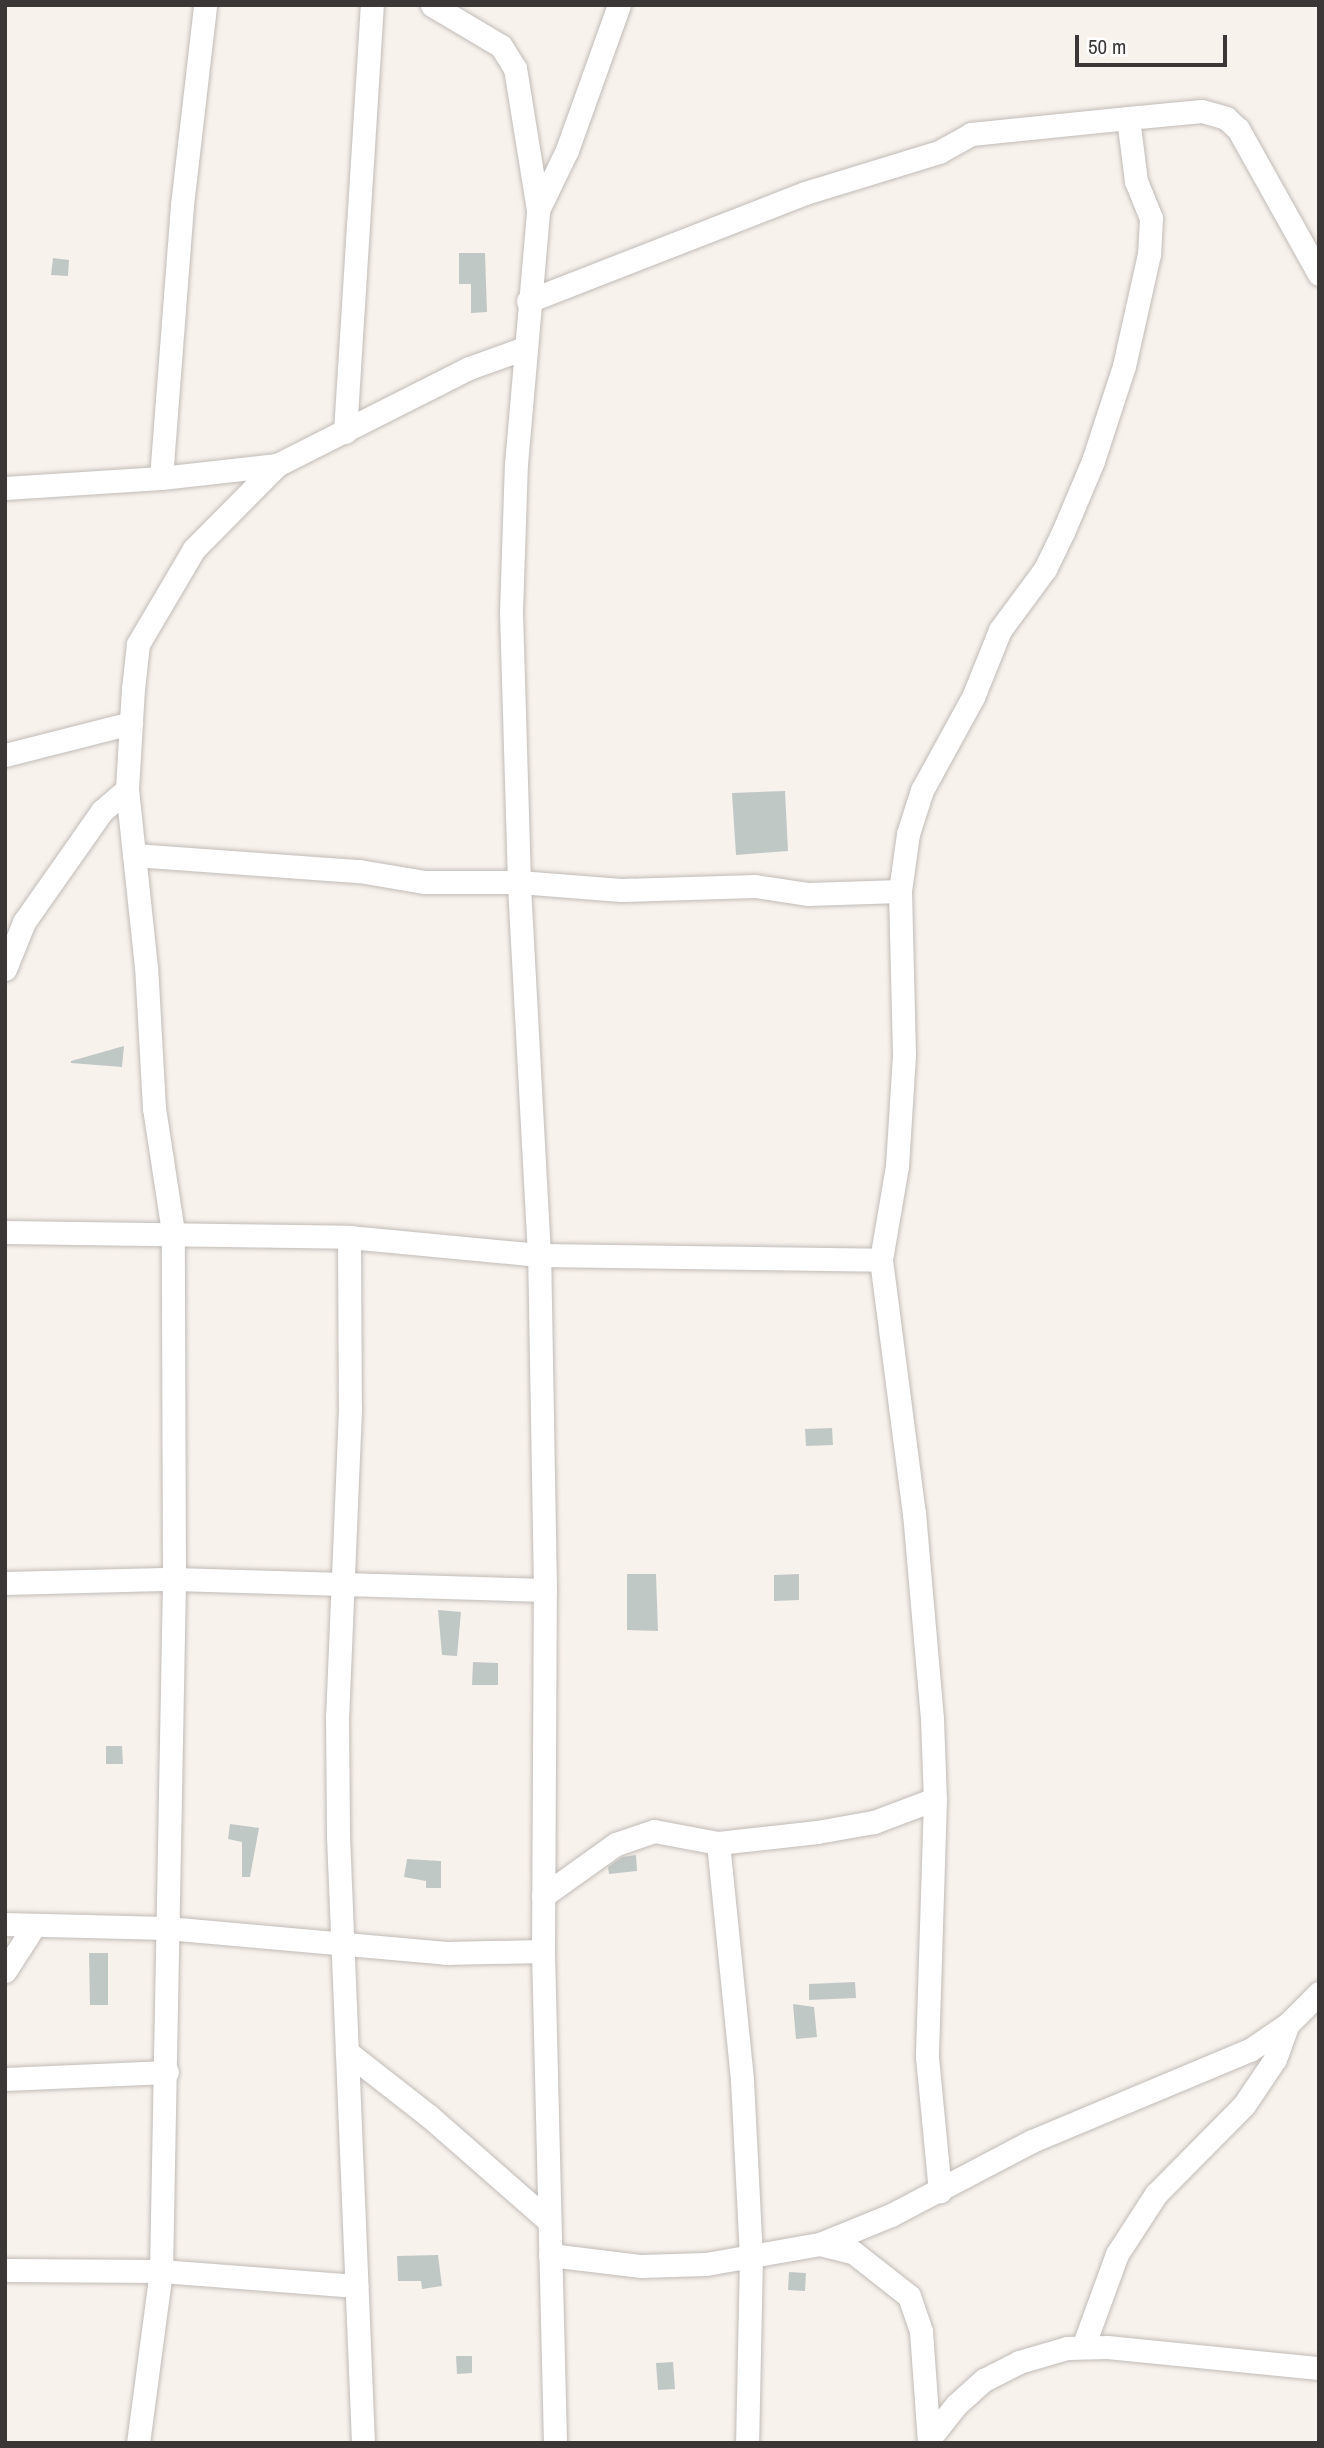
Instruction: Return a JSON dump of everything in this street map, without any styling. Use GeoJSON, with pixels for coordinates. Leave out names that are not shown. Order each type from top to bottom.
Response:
{"type":"FeatureCollection","features":[{"type":"Feature","properties":{"kind":"street"},"geometry":{"type":"LineString","coordinates":[[161,478],[182,205],[205,5]]}},
{"type":"Feature","properties":{"kind":"street"},"geometry":{"type":"LineString","coordinates":[[345,432],[372,5]]}},
{"type":"Feature","properties":{"kind":"street"},"geometry":{"type":"LineString","coordinates":[[432,5],[500,46],[515,68],[538,210],[528,301],[511,612],[519,882],[539,1255],[545,1590],[543,1951],[555,2443]]}},
{"type":"Feature","properties":{"kind":"street"},"geometry":{"type":"LineString","coordinates":[[538,210],[567,150],[619,5]]}},
{"type":"Feature","properties":{"kind":"street"},"geometry":{"type":"LineString","coordinates":[[528,301],[805,193],[939,152],[971,134],[1202,111],[1226,118],[1238,129],[1319,274]]}},
{"type":"Feature","properties":{"kind":"street"},"geometry":{"type":"LineString","coordinates":[[940,2191],[926,2045],[934,1799],[914,1513],[881,1260],[897,1166],[904,1055],[900,891],[908,834],[922,790],[972,697],[1000,630],[1045,569],[1063,532],[1094,461],[1124,366],[1149,254],[1151,218],[1136,181],[1128,118]]}},
{"type":"Feature","properties":{"kind":"street"},"geometry":{"type":"LineString","coordinates":[[5,488],[161,478],[277,465],[469,368],[525,348]]}},
{"type":"Feature","properties":{"kind":"street"},"geometry":{"type":"LineString","coordinates":[[138,2443],[161,2271],[167,2073],[174,1579],[173,1232],[154,1108],[127,789],[131,723],[138,644],[152,618],[194,550],[277,465]]}},
{"type":"Feature","properties":{"kind":"street"},"geometry":{"type":"LineString","coordinates":[[5,755],[131,723]]}},
{"type":"Feature","properties":{"kind":"street"},"geometry":{"type":"LineString","coordinates":[[5,969],[24,922],[102,811],[127,789]]}},
{"type":"Feature","properties":{"kind":"street"},"geometry":{"type":"LineString","coordinates":[[134,855],[359,871],[425,882],[519,882],[621,890],[755,886],[780,893],[900,891]]}},
{"type":"Feature","properties":{"kind":"street"},"geometry":{"type":"LineString","coordinates":[[5,1232],[173,1232],[349,1237],[539,1255],[881,1260]]}},
{"type":"Feature","properties":{"kind":"street"},"geometry":{"type":"LineString","coordinates":[[349,1237],[345,1583],[337,1716],[363,2443]]}},
{"type":"Feature","properties":{"kind":"street"},"geometry":{"type":"LineString","coordinates":[[5,1583],[174,1579],[545,1590]]}},
{"type":"Feature","properties":{"kind":"street"},"geometry":{"type":"LineString","coordinates":[[543,1896],[616,1844],[654,1831],[718,1843],[873,1822],[934,1799]]}},
{"type":"Feature","properties":{"kind":"street"},"geometry":{"type":"LineString","coordinates":[[718,1843],[742,2080],[751,2256],[747,2443]]}},
{"type":"Feature","properties":{"kind":"street"},"geometry":{"type":"LineString","coordinates":[[5,1924],[167,1928],[343,1941],[446,1953],[543,1951]]}},
{"type":"Feature","properties":{"kind":"street"},"geometry":{"type":"LineString","coordinates":[[5,1970],[34,1926]]}},
{"type":"Feature","properties":{"kind":"street"},"geometry":{"type":"LineString","coordinates":[[550,2255],[641,2266],[706,2264],[820,2244],[940,2191],[1032,2141],[1250,2050],[1288,2024],[1319,1993]]}},
{"type":"Feature","properties":{"kind":"street"},"geometry":{"type":"LineString","coordinates":[[1083,2347],[1117,2255],[1156,2194],[1244,2105],[1275,2059],[1288,2024]]}},
{"type":"Feature","properties":{"kind":"street"},"geometry":{"type":"LineString","coordinates":[[347,2052],[429,2116],[549,2221]]}},
{"type":"Feature","properties":{"kind":"street"},"geometry":{"type":"LineString","coordinates":[[5,2080],[167,2073]]}},
{"type":"Feature","properties":{"kind":"street"},"geometry":{"type":"LineString","coordinates":[[820,2244],[853,2252],[909,2296],[921,2331],[929,2441]]}},
{"type":"Feature","properties":{"kind":"street"},"geometry":{"type":"LineString","coordinates":[[5,2270],[161,2271],[356,2286]]}},
{"type":"Feature","properties":{"kind":"street"},"geometry":{"type":"LineString","coordinates":[[929,2441],[956,2405],[984,2380],[1019,2362],[1083,2347],[1319,2368]]}},
{"type":"Feature","properties":{"kind":"building"},"geometry":{"type":"Polygon","coordinates":[[[459,253],[485,253],[487,312],[471,313],[471,284],[459,284],[459,253]]]}},
{"type":"Feature","properties":{"kind":"building"},"geometry":{"type":"Polygon","coordinates":[[[53,258],[69,260],[68,276],[51,275],[53,258]]]}},
{"type":"Feature","properties":{"kind":"building"},"geometry":{"type":"Polygon","coordinates":[[[785,791],[788,851],[736,855],[732,793],[785,791]]]}},
{"type":"Feature","properties":{"kind":"building"},"geometry":{"type":"Polygon","coordinates":[[[124,1046],[122,1067],[71,1063],[71,1061],[124,1046]]]}},
{"type":"Feature","properties":{"kind":"building"},"geometry":{"type":"Polygon","coordinates":[[[832,1428],[833,1445],[806,1446],[805,1429],[832,1428]]]}},
{"type":"Feature","properties":{"kind":"building"},"geometry":{"type":"Polygon","coordinates":[[[627,1574],[656,1574],[658,1631],[627,1630],[627,1574]]]}},
{"type":"Feature","properties":{"kind":"building"},"geometry":{"type":"Polygon","coordinates":[[[799,1574],[799,1600],[774,1601],[774,1575],[799,1574]]]}},
{"type":"Feature","properties":{"kind":"building"},"geometry":{"type":"Polygon","coordinates":[[[438,1610],[461,1612],[457,1656],[442,1655],[438,1610]]]}},
{"type":"Feature","properties":{"kind":"building"},"geometry":{"type":"Polygon","coordinates":[[[473,1662],[498,1663],[498,1685],[472,1685],[473,1662]]]}},
{"type":"Feature","properties":{"kind":"building"},"geometry":{"type":"Polygon","coordinates":[[[106,1746],[122,1746],[123,1764],[106,1764],[106,1746]]]}},
{"type":"Feature","properties":{"kind":"building"},"geometry":{"type":"Polygon","coordinates":[[[230,1824],[259,1828],[250,1877],[242,1877],[242,1842],[228,1839],[230,1824]]]}},
{"type":"Feature","properties":{"kind":"building"},"geometry":{"type":"Polygon","coordinates":[[[636,1855],[637,1871],[609,1874],[608,1867],[622,1857],[636,1855]]]}},
{"type":"Feature","properties":{"kind":"building"},"geometry":{"type":"Polygon","coordinates":[[[407,1859],[441,1861],[441,1888],[426,1888],[426,1881],[404,1877],[407,1859]]]}},
{"type":"Feature","properties":{"kind":"building"},"geometry":{"type":"Polygon","coordinates":[[[89,1953],[108,1953],[108,2005],[90,2005],[89,1953]]]}},
{"type":"Feature","properties":{"kind":"building"},"geometry":{"type":"Polygon","coordinates":[[[855,1982],[856,1998],[809,2000],[809,1984],[855,1982]]]}},
{"type":"Feature","properties":{"kind":"building"},"geometry":{"type":"Polygon","coordinates":[[[793,2004],[814,2007],[817,2037],[796,2039],[793,2004]]]}},
{"type":"Feature","properties":{"kind":"building"},"geometry":{"type":"Polygon","coordinates":[[[438,2255],[442,2286],[422,2289],[421,2281],[398,2281],[397,2256],[438,2255]]]}},
{"type":"Feature","properties":{"kind":"building"},"geometry":{"type":"Polygon","coordinates":[[[789,2272],[806,2273],[805,2291],[788,2290],[789,2272]]]}},
{"type":"Feature","properties":{"kind":"building"},"geometry":{"type":"Polygon","coordinates":[[[456,2356],[472,2356],[472,2373],[457,2374],[456,2356]]]}},
{"type":"Feature","properties":{"kind":"building"},"geometry":{"type":"Polygon","coordinates":[[[673,2362],[675,2389],[658,2390],[656,2363],[673,2362]]]}}]}
